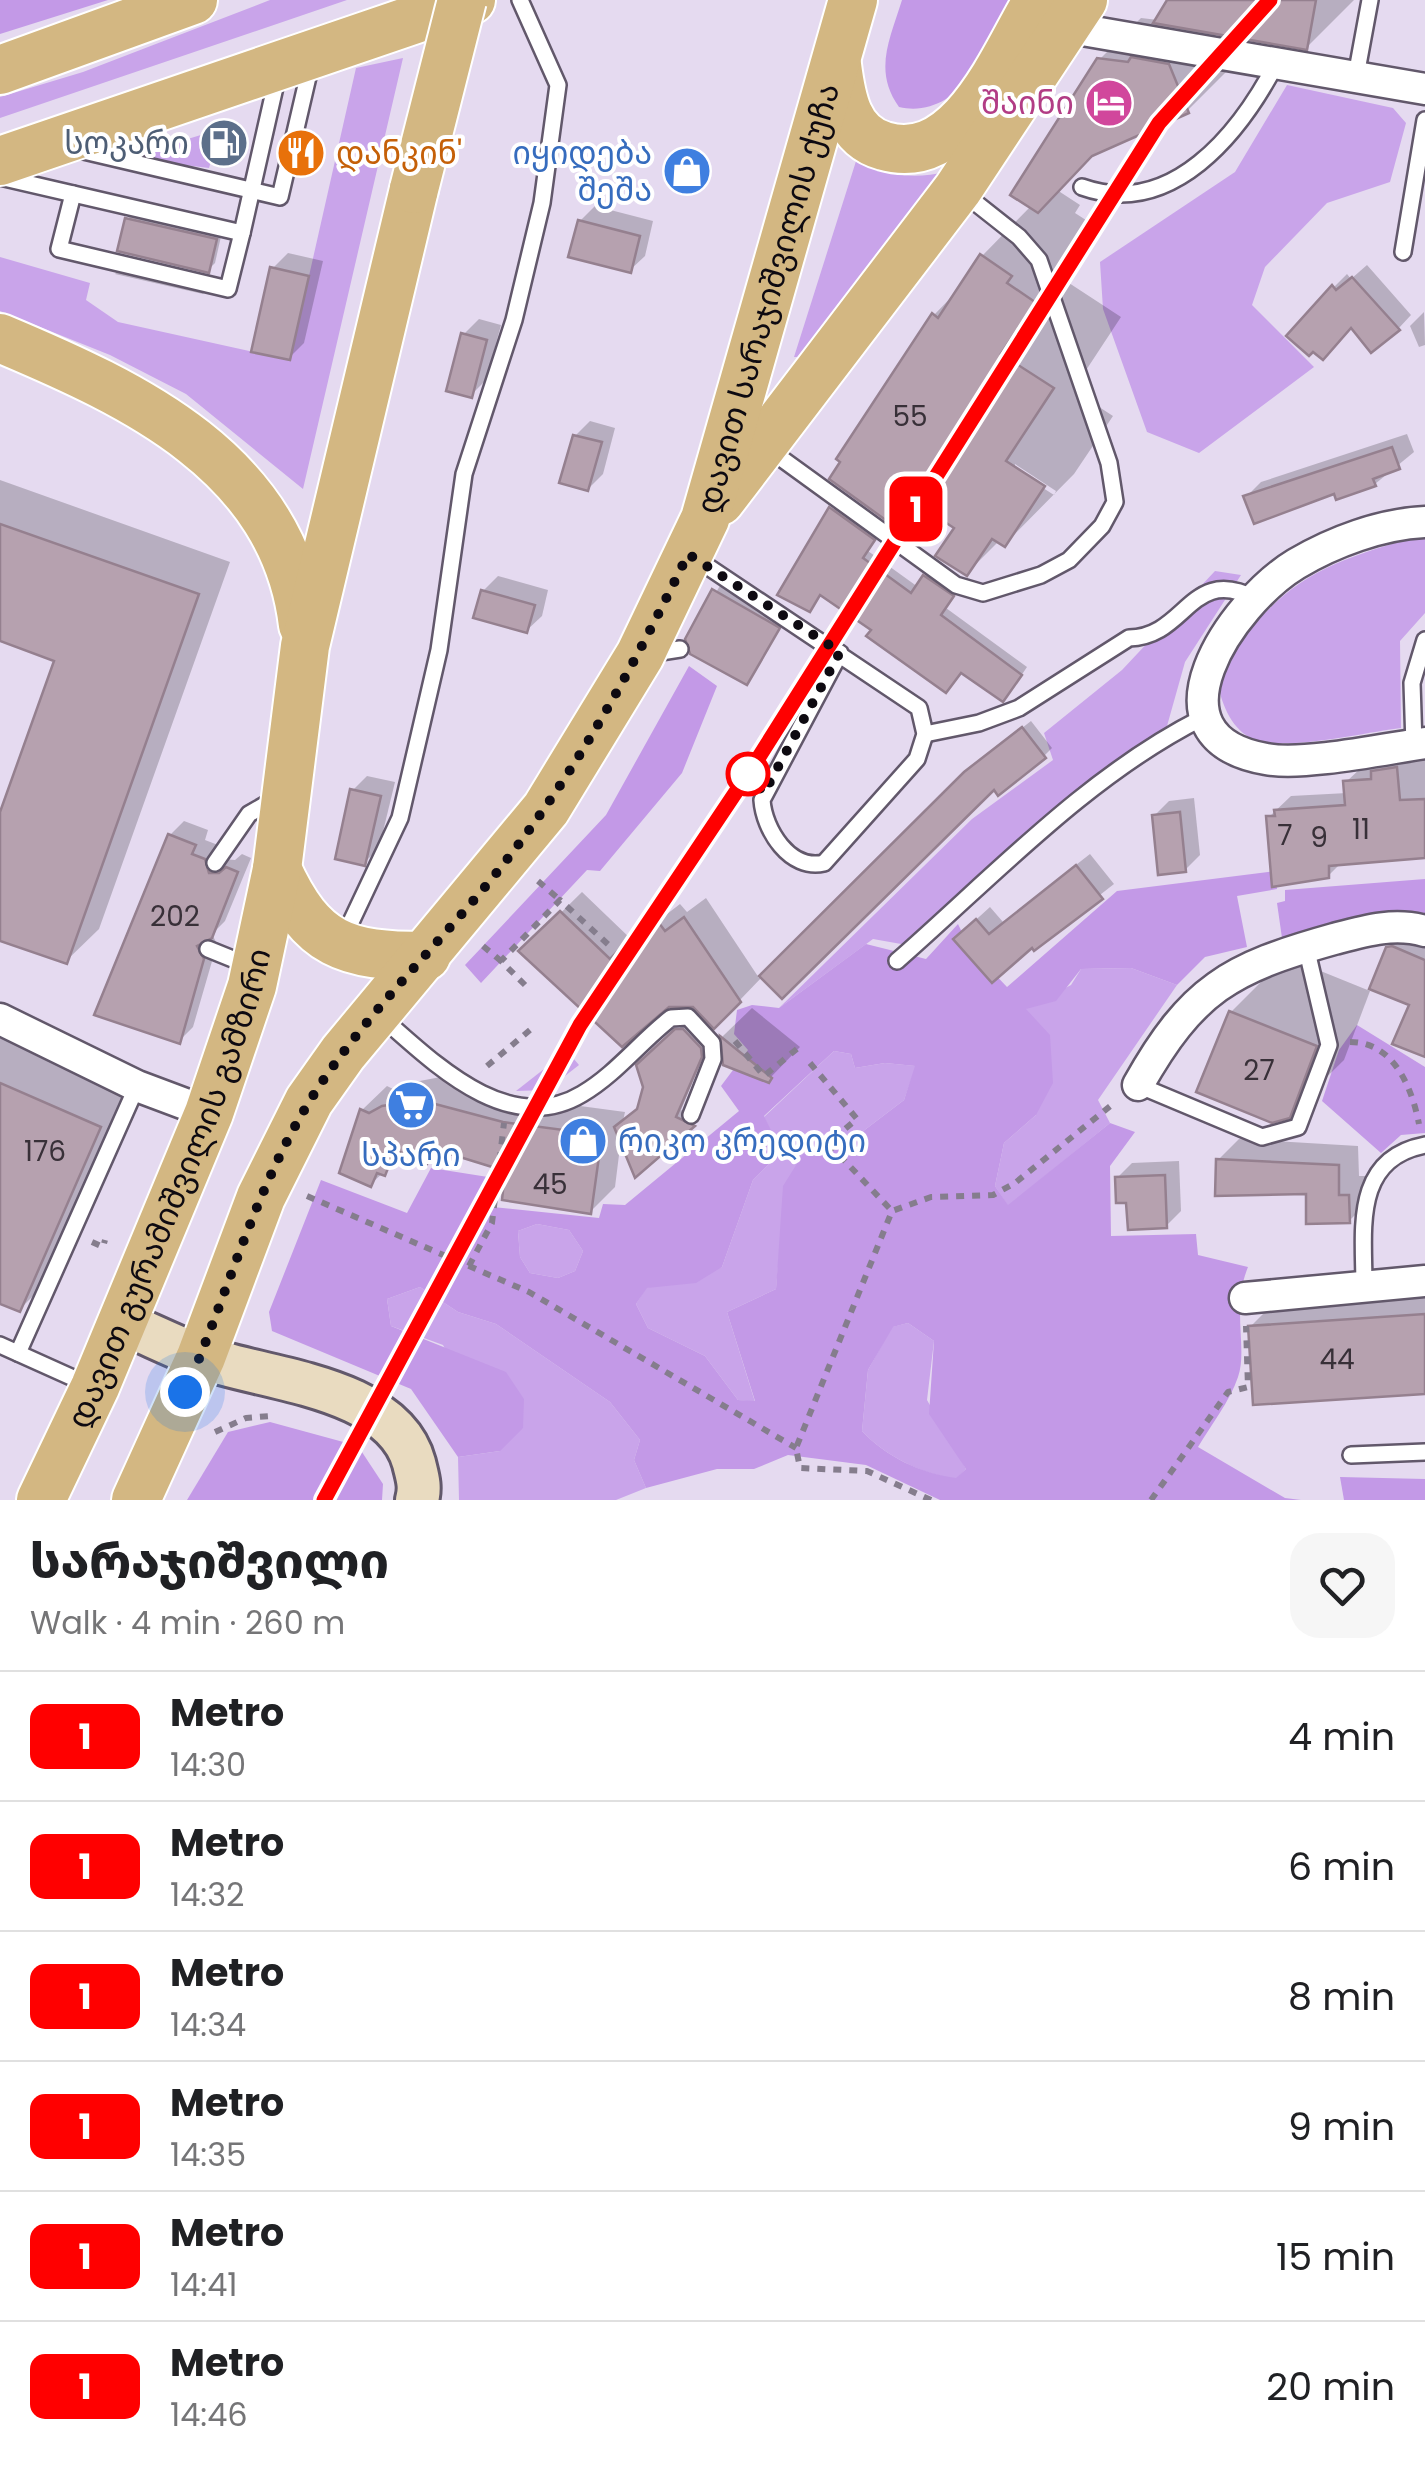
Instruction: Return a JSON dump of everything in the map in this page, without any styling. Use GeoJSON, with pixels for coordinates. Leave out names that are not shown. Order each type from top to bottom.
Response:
{"type":"FeatureCollection","features":[{"type":"Feature","properties":{"kind":"main road"},"geometry":{"type":"LineString","coordinates":[[0,70],[193,0]]}},
{"type":"Feature","properties":{"kind":"main road"},"geometry":{"type":"LineString","coordinates":[[426,956],[360,953],[339,946],[302,917],[277,869],[305,646],[462,0]]}},
{"type":"Feature","properties":{"kind":"main road"},"geometry":{"type":"LineString","coordinates":[[0,161],[471,0]]}},
{"type":"Feature","properties":{"kind":"main road"},"geometry":{"type":"LineString","coordinates":[[844,32],[840,90],[854,126],[880,146],[919,148],[939,142],[965,120],[1062,9]]}},
{"type":"Feature","properties":{"kind":"main road"},"geometry":{"type":"LineString","coordinates":[[697,536],[958,190],[1062,9]]}},
{"type":"Feature","properties":{"kind":"main road","name":"დავით სარაჯიშვილის ქუჩა"},"geometry":{"type":"LineString","coordinates":[[426,956],[546,809],[660,652],[844,32]]}},
{"type":"Feature","properties":{"kind":"main road"},"geometry":{"type":"LineString","coordinates":[[0,338],[84,373],[149,409],[235,474],[267,519],[288,558],[300,598],[305,646]]}},
{"type":"Feature","properties":{"kind":"main road","name":"დავით გურამიშვილის გამზირი"},"geometry":{"type":"LineString","coordinates":[[41,1500],[95,1388],[209,1113],[256,968],[277,869]]}},
{"type":"Feature","properties":{"kind":"main road"},"geometry":{"type":"LineString","coordinates":[[136,1500],[201,1357],[261,1196],[309,1102],[376,1012],[426,956]]}},
{"type":"Feature","properties":{"kind":"main road"},"geometry":{"type":"LineString","coordinates":[[123,1323],[201,1357],[331,1392],[379,1412],[408,1444],[420,1488],[417,1500]]}},
{"type":"Feature","properties":{"kind":"street"},"geometry":{"type":"LineString","coordinates":[[1062,9],[1277,62],[1425,89]]}},
{"type":"Feature","properties":{"kind":"street"},"geometry":{"type":"LineString","coordinates":[[1420,744],[1269,760],[1234,750],[1202,718],[1203,682],[1216,652],[1256,599],[1293,566],[1348,539],[1425,522]]}},
{"type":"Feature","properties":{"kind":"street"},"geometry":{"type":"LineString","coordinates":[[1138,1085],[1167,1033],[1201,998],[1262,959],[1379,927],[1425,931]]}},
{"type":"Feature","properties":{"kind":"street"},"geometry":{"type":"LineString","coordinates":[[0,1019],[137,1086],[209,1113]]}},
{"type":"Feature","properties":{"kind":"street"},"geometry":{"type":"LineString","coordinates":[[1244,1298],[1425,1281]]}},
{"type":"Feature","properties":{"kind":"lane"},"geometry":{"type":"LineString","coordinates":[[339,946],[400,818],[439,650],[464,474],[514,320],[542,202],[558,85],[520,0]]}},
{"type":"Feature","properties":{"kind":"lane"},"geometry":{"type":"LineString","coordinates":[[1356,76],[1370,0]]}},
{"type":"Feature","properties":{"kind":"lane"},"geometry":{"type":"LineString","coordinates":[[72,194],[59,249],[228,289],[252,190],[297,62]]}},
{"type":"Feature","properties":{"kind":"lane"},"geometry":{"type":"LineString","coordinates":[[57,144],[280,198],[297,62]]}},
{"type":"Feature","properties":{"kind":"lane"},"geometry":{"type":"LineString","coordinates":[[1082,187],[1103,194],[1146,191],[1192,169],[1252,110],[1277,62]]}},
{"type":"Feature","properties":{"kind":"lane"},"geometry":{"type":"LineString","coordinates":[[1403,252],[1425,120]]}},
{"type":"Feature","properties":{"kind":"lane"},"geometry":{"type":"LineString","coordinates":[[0,177],[242,233]]}},
{"type":"Feature","properties":{"kind":"lane"},"geometry":{"type":"LineString","coordinates":[[764,446],[956,585],[983,593],[1009,588],[1069,560],[1102,526],[1115,502],[1108,464],[1039,260],[1019,237],[958,190]]}},
{"type":"Feature","properties":{"kind":"lane"},"geometry":{"type":"LineString","coordinates":[[697,536],[739,595],[840,652],[919,708],[925,734],[908,772],[824,863],[800,863],[769,828],[764,793],[840,652]]}},
{"type":"Feature","properties":{"kind":"lane"},"geometry":{"type":"LineString","coordinates":[[925,734],[978,723],[1020,708],[1129,638],[1150,638],[1210,588],[1225,586],[1256,599]]}},
{"type":"Feature","properties":{"kind":"lane"},"geometry":{"type":"LineString","coordinates":[[1420,744],[1412,683],[1425,640]]}},
{"type":"Feature","properties":{"kind":"lane"},"geometry":{"type":"LineString","coordinates":[[897,961],[1107,777],[1152,743],[1202,718]]}},
{"type":"Feature","properties":{"kind":"lane"},"geometry":{"type":"LineString","coordinates":[[214,863],[248,814],[287,792]]}},
{"type":"Feature","properties":{"kind":"lane"},"geometry":{"type":"LineString","coordinates":[[1138,1085],[1262,1137],[1298,1127],[1330,1045],[1306,947]]}},
{"type":"Feature","properties":{"kind":"lane"},"geometry":{"type":"LineString","coordinates":[[208,949],[256,968]]}},
{"type":"Feature","properties":{"kind":"lane"},"geometry":{"type":"LineString","coordinates":[[376,1012],[470,1090],[506,1102],[538,1106],[580,1096],[671,1018],[688,1016],[712,1043],[713,1059],[691,1114]]}},
{"type":"Feature","properties":{"kind":"lane"},"geometry":{"type":"LineString","coordinates":[[18,1353],[137,1086]]}},
{"type":"Feature","properties":{"kind":"lane"},"geometry":{"type":"LineString","coordinates":[[1364,1286],[1364,1200],[1369,1188],[1374,1177],[1404,1151],[1425,1145]]}},
{"type":"Feature","properties":{"kind":"lane"},"geometry":{"type":"LineString","coordinates":[[0,1346],[95,1388]]}},
{"type":"Feature","properties":{"kind":"lane"},"geometry":{"type":"LineString","coordinates":[[1351,1455],[1425,1452]]}},
{"type":"Feature","properties":{"kind":"path"},"geometry":{"type":"LineString","coordinates":[[538,880],[612,948]]}},
{"type":"Feature","properties":{"kind":"path"},"geometry":{"type":"LineString","coordinates":[[501,961],[560,900]]}},
{"type":"Feature","properties":{"kind":"path"},"geometry":{"type":"LineString","coordinates":[[482,945],[525,985]]}},
{"type":"Feature","properties":{"kind":"path"},"geometry":{"type":"LineString","coordinates":[[487,1066],[530,1030]]}},
{"type":"Feature","properties":{"kind":"path"},"geometry":{"type":"LineString","coordinates":[[712,1043],[726,1032],[764,1076],[798,1048]]}},
{"type":"Feature","properties":{"kind":"path"},"geometry":{"type":"LineString","coordinates":[[1330,1045],[1356,1041],[1378,1049],[1398,1066],[1415,1104]]}},
{"type":"Feature","properties":{"kind":"path"},"geometry":{"type":"LineString","coordinates":[[810,1063],[857,1118],[828,1143],[892,1212]]}},
{"type":"Feature","properties":{"kind":"path"},"geometry":{"type":"LineString","coordinates":[[931,1500],[867,1471],[800,1468],[796,1448],[892,1212],[931,1196],[992,1195],[1004,1189],[1138,1085]]}},
{"type":"Feature","properties":{"kind":"path"},"geometry":{"type":"LineString","coordinates":[[468,1266],[492,1223],[506,1102]]}},
{"type":"Feature","properties":{"kind":"path"},"geometry":{"type":"LineString","coordinates":[[308,1194],[529,1292],[796,1448]]}},
{"type":"Feature","properties":{"kind":"path"},"geometry":{"type":"LineString","coordinates":[[1151,1500],[1228,1392],[1248,1387],[1244,1298]]}},
{"type":"Feature","properties":{"kind":"path"},"geometry":{"type":"LineString","coordinates":[[215,1432],[246,1418],[277,1416]]}},
{"type":"Feature","properties":{"kind":"shaded area"},"geometry":{"type":"Polygon","coordinates":[[[0,0],[108,0],[0,34],[0,0]]]}},
{"type":"Feature","properties":{"kind":"shaded area"},"geometry":{"type":"Polygon","coordinates":[[[270,0],[347,0],[0,118],[0,97],[83,72],[270,0]]]}},
{"type":"Feature","properties":{"kind":"shaded area"},"geometry":{"type":"Polygon","coordinates":[[[902,0],[1027,0],[975,74],[941,102],[921,108],[899,107],[887,81],[886,55],[902,0]]]}},
{"type":"Feature","properties":{"kind":"shaded area"},"geometry":{"type":"Polygon","coordinates":[[[403,58],[303,489],[186,394],[110,355],[0,311],[0,257],[90,283],[86,300],[118,322],[290,360],[356,68],[403,58]]]}},
{"type":"Feature","properties":{"kind":"shaded area"},"geometry":{"type":"Polygon","coordinates":[[[1287,85],[1393,108],[1406,123],[1390,182],[1327,203],[1265,267],[1252,305],[1314,367],[1199,453],[1147,432],[1103,309],[1100,262],[1235,172],[1287,85]]]}},
{"type":"Feature","properties":{"kind":"shaded area"},"geometry":{"type":"Polygon","coordinates":[[[214,131],[219,134],[209,168],[136,159],[135,155],[214,131]]]}},
{"type":"Feature","properties":{"kind":"shaded area"},"geometry":{"type":"Polygon","coordinates":[[[857,158],[901,175],[947,172],[799,357],[794,357],[857,158]]]}},
{"type":"Feature","properties":{"kind":"shaded area"},"geometry":{"type":"Polygon","coordinates":[[[1425,535],[1425,613],[1400,641],[1401,728],[1283,743],[1265,742],[1243,733],[1223,704],[1216,678],[1259,620],[1280,598],[1328,568],[1425,535]]]}},
{"type":"Feature","properties":{"kind":"shaded area"},"geometry":{"type":"Polygon","coordinates":[[[1215,571],[1241,575],[1185,662],[1167,726],[1114,762],[945,930],[918,947],[873,939],[779,1008],[972,819],[1053,760],[1044,733],[1122,670],[1215,571]]]}},
{"type":"Feature","properties":{"kind":"shaded area"},"geometry":{"type":"Polygon","coordinates":[[[689,666],[717,686],[682,773],[600,871],[587,870],[481,983],[465,965],[606,815],[689,666]]]}},
{"type":"Feature","properties":{"kind":"shaded area"},"geometry":{"type":"Polygon","coordinates":[[[1275,871],[1277,889],[1237,896],[1247,947],[1205,957],[1177,985],[1131,968],[1081,969],[1056,1001],[1026,1009],[1050,1035],[1053,1083],[1036,1115],[1004,1143],[995,1186],[1008,1205],[1110,1123],[1135,1132],[1110,1166],[1111,1236],[1196,1234],[1198,1255],[1248,1267],[1241,1298],[1238,1377],[1198,1447],[1285,1498],[1301,1500],[940,1500],[866,1465],[788,1455],[754,1469],[717,1469],[646,1488],[634,1460],[640,1440],[610,1402],[496,1324],[458,1312],[420,1287],[387,1299],[391,1326],[506,1372],[524,1399],[523,1428],[500,1451],[458,1457],[411,1389],[272,1331],[269,1312],[321,1180],[407,1213],[431,1168],[488,1177],[483,1206],[599,1218],[603,1204],[625,1205],[739,1111],[721,1086],[748,1050],[734,1034],[737,1010],[752,1005],[779,1008],[866,944],[926,959],[958,924],[969,947],[1007,987],[1117,891],[1275,871]],[[834,1051],[764,1116],[782,1151],[753,1180],[722,1267],[696,1283],[647,1288],[636,1304],[648,1328],[705,1356],[738,1400],[755,1401],[727,1312],[776,1289],[783,1186],[803,1154],[862,1132],[904,1100],[915,1066],[885,1063],[855,1068],[851,1054],[834,1051]],[[537,1224],[518,1231],[520,1257],[530,1273],[558,1278],[575,1271],[583,1251],[569,1230],[537,1224]],[[908,1323],[893,1327],[868,1370],[862,1431],[905,1462],[956,1478],[966,1469],[929,1414],[934,1341],[908,1323]]]}},
{"type":"Feature","properties":{"kind":"shaded area"},"geometry":{"type":"Polygon","coordinates":[[[1425,879],[1425,921],[1380,921],[1282,938],[1277,903],[1285,901],[1285,890],[1425,879]]]}},
{"type":"Feature","properties":{"kind":"shaded area"},"geometry":{"type":"Polygon","coordinates":[[[1131,968],[1177,985],[1098,1100],[1110,1123],[1008,1206],[995,1186],[1004,1143],[1036,1115],[1025,1009],[1071,985],[1081,969],[1131,968]]]}},
{"type":"Feature","properties":{"kind":"shaded area"},"geometry":{"type":"Polygon","coordinates":[[[1357,1025],[1425,1067],[1425,1133],[1401,1135],[1381,1153],[1322,1101],[1339,1050],[1357,1025]]]}},
{"type":"Feature","properties":{"kind":"shaded area"},"geometry":{"type":"Polygon","coordinates":[[[567,1051],[579,1065],[547,1090],[516,1091],[567,1051]]]}},
{"type":"Feature","properties":{"kind":"shaded area"},"geometry":{"type":"Polygon","coordinates":[[[834,1051],[851,1054],[855,1068],[885,1063],[916,1066],[904,1100],[862,1132],[803,1154],[779,1255],[776,1289],[727,1312],[755,1402],[738,1400],[705,1356],[648,1328],[636,1304],[646,1288],[722,1267],[753,1180],[782,1151],[764,1117],[834,1051]]]}},
{"type":"Feature","properties":{"kind":"shaded area"},"geometry":{"type":"Polygon","coordinates":[[[537,1224],[569,1230],[583,1251],[575,1271],[558,1278],[530,1273],[520,1257],[518,1231],[537,1224]]]}},
{"type":"Feature","properties":{"kind":"shaded area"},"geometry":{"type":"Polygon","coordinates":[[[420,1287],[458,1312],[496,1324],[610,1402],[640,1440],[634,1460],[646,1488],[616,1500],[459,1500],[458,1457],[500,1451],[443,1345],[391,1326],[387,1299],[420,1287]]]}},
{"type":"Feature","properties":{"kind":"shaded area"},"geometry":{"type":"Polygon","coordinates":[[[908,1323],[934,1341],[927,1400],[966,1469],[956,1479],[905,1462],[862,1431],[868,1370],[892,1327],[908,1323]]]}},
{"type":"Feature","properties":{"kind":"shaded area"},"geometry":{"type":"Polygon","coordinates":[[[270,1422],[358,1446],[383,1484],[382,1500],[187,1500],[228,1432],[270,1422]]]}},
{"type":"Feature","properties":{"kind":"shaded area"},"geometry":{"type":"Polygon","coordinates":[[[1340,1477],[1425,1479],[1425,1500],[1344,1500],[1340,1477]]]}},
{"type":"Feature","properties":{"kind":"building"},"geometry":{"type":"Polygon","coordinates":[[[1167,0],[1316,0],[1307,50],[1153,23],[1167,0]]]}},
{"type":"Feature","properties":{"kind":"building"},"geometry":{"type":"Polygon","coordinates":[[[1131,57],[1169,64],[1189,113],[1092,156],[1038,213],[1010,195],[1097,58],[1128,62],[1131,57]]]}},
{"type":"Feature","properties":{"kind":"building"},"geometry":{"type":"Polygon","coordinates":[[[125,218],[217,239],[209,273],[117,251],[125,218]]]}},
{"type":"Feature","properties":{"kind":"building"},"geometry":{"type":"Polygon","coordinates":[[[578,220],[640,236],[631,273],[568,257],[578,220]]]}},
{"type":"Feature","properties":{"kind":"building"},"geometry":{"type":"Polygon","coordinates":[[[980,254],[1012,276],[1007,283],[1035,302],[1001,354],[1054,388],[1006,461],[1045,486],[1005,547],[992,539],[967,576],[935,556],[954,528],[904,495],[887,521],[829,479],[840,462],[836,459],[932,313],[938,318],[980,254]]]}},
{"type":"Feature","properties":{"kind":"building"},"geometry":{"type":"Polygon","coordinates":[[[270,267],[309,276],[290,360],[251,352],[270,267]]]}},
{"type":"Feature","properties":{"kind":"building"},"geometry":{"type":"Polygon","coordinates":[[[1352,277],[1400,330],[1371,353],[1351,328],[1323,360],[1313,352],[1309,356],[1286,336],[1332,285],[1336,290],[1352,277]]]}},
{"type":"Feature","properties":{"kind":"building"},"geometry":{"type":"Polygon","coordinates":[[[461,333],[487,340],[472,398],[446,391],[461,333]]]}},
{"type":"Feature","properties":{"kind":"building"},"geometry":{"type":"Polygon","coordinates":[[[573,435],[602,442],[588,491],[559,483],[573,435]]]}},
{"type":"Feature","properties":{"kind":"building"},"geometry":{"type":"Polygon","coordinates":[[[1392,447],[1400,469],[1373,479],[1376,486],[1336,500],[1334,494],[1254,524],[1243,496],[1392,447]]]}},
{"type":"Feature","properties":{"kind":"building"},"geometry":{"type":"Polygon","coordinates":[[[829,507],[875,540],[863,558],[911,593],[923,575],[954,596],[941,615],[1022,675],[1003,702],[961,673],[946,693],[866,636],[871,630],[820,595],[810,612],[777,595],[829,507]]]}},
{"type":"Feature","properties":{"kind":"building"},"geometry":{"type":"Polygon","coordinates":[[[0,524],[199,594],[67,964],[0,941],[0,812],[54,661],[0,641],[0,524]]]}},
{"type":"Feature","properties":{"kind":"building"},"geometry":{"type":"Polygon","coordinates":[[[712,589],[780,628],[747,685],[690,654],[685,639],[712,589]]]}},
{"type":"Feature","properties":{"kind":"building"},"geometry":{"type":"Polygon","coordinates":[[[481,590],[535,605],[527,633],[473,618],[481,590]]]}},
{"type":"Feature","properties":{"kind":"building"},"geometry":{"type":"Polygon","coordinates":[[[1022,727],[1046,758],[998,796],[994,790],[782,999],[759,976],[964,772],[1022,727]]]}},
{"type":"Feature","properties":{"kind":"building"},"geometry":{"type":"Polygon","coordinates":[[[1397,767],[1400,800],[1425,799],[1425,858],[1329,866],[1329,878],[1272,887],[1266,816],[1275,816],[1274,810],[1345,805],[1343,781],[1371,779],[1371,771],[1397,767]]]}},
{"type":"Feature","properties":{"kind":"building"},"geometry":{"type":"Polygon","coordinates":[[[350,789],[381,796],[365,866],[335,859],[350,789]]]}},
{"type":"Feature","properties":{"kind":"building"},"geometry":{"type":"Polygon","coordinates":[[[1180,812],[1186,872],[1158,875],[1152,815],[1180,812]]]}},
{"type":"Feature","properties":{"kind":"building"},"geometry":{"type":"Polygon","coordinates":[[[168,834],[196,845],[192,854],[205,859],[209,873],[219,873],[226,867],[238,872],[212,938],[197,946],[204,959],[180,1044],[94,1015],[168,834]]]}},
{"type":"Feature","properties":{"kind":"building"},"geometry":{"type":"Polygon","coordinates":[[[1076,865],[1103,899],[1034,951],[1032,948],[992,983],[953,939],[976,919],[989,934],[1076,865]]]}},
{"type":"Feature","properties":{"kind":"building"},"geometry":{"type":"Polygon","coordinates":[[[560,911],[610,959],[630,939],[633,943],[659,923],[665,931],[684,917],[741,1002],[714,1029],[693,1007],[669,1007],[622,1047],[518,951],[560,911]]]}},
{"type":"Feature","properties":{"kind":"building"},"geometry":{"type":"Polygon","coordinates":[[[1386,947],[1425,960],[1425,1057],[1392,1044],[1409,1005],[1369,989],[1386,947]]]}},
{"type":"Feature","properties":{"kind":"building"},"geometry":{"type":"Polygon","coordinates":[[[1229,1011],[1317,1046],[1290,1118],[1272,1123],[1196,1092],[1229,1011]]]}},
{"type":"Feature","properties":{"kind":"building"},"geometry":{"type":"Polygon","coordinates":[[[675,1029],[683,1029],[701,1048],[702,1057],[676,1117],[695,1126],[635,1178],[614,1127],[637,1109],[643,1087],[636,1065],[675,1029]]]}},
{"type":"Feature","properties":{"kind":"building"},"geometry":{"type":"Polygon","coordinates":[[[720,1036],[772,1078],[769,1083],[723,1065],[720,1036]]]}},
{"type":"Feature","properties":{"kind":"building"},"geometry":{"type":"Polygon","coordinates":[[[0,1083],[101,1127],[20,1312],[0,1304],[0,1083]]]}},
{"type":"Feature","properties":{"kind":"building"},"geometry":{"type":"Polygon","coordinates":[[[420,1100],[503,1122],[602,1135],[591,1214],[502,1200],[505,1171],[434,1149],[427,1164],[395,1150],[385,1176],[377,1173],[371,1187],[339,1173],[360,1109],[369,1113],[382,1106],[420,1100]]]}},
{"type":"Feature","properties":{"kind":"building"},"geometry":{"type":"Polygon","coordinates":[[[1216,1159],[1339,1165],[1339,1195],[1349,1195],[1350,1223],[1306,1224],[1306,1194],[1215,1196],[1216,1159]]]}},
{"type":"Feature","properties":{"kind":"building"},"geometry":{"type":"Polygon","coordinates":[[[1165,1175],[1167,1228],[1128,1230],[1126,1203],[1116,1203],[1115,1177],[1165,1175]]]}},
{"type":"Feature","properties":{"kind":"building"},"geometry":{"type":"Polygon","coordinates":[[[1425,1314],[1425,1394],[1253,1405],[1248,1326],[1425,1314]]]}},
{"type":"Feature","properties":{"kind":"metro line","name":"1"},"geometry":{"type":"LineString","coordinates":[[324,1500],[580,1025],[752,768],[1159,123],[1270,0]]}},
{"type":"Feature","properties":{"kind":"place","name":"შაინი"},"geometry":{"type":"Point","coordinates":[1109,103]}},
{"type":"Feature","properties":{"kind":"place","name":"სოკარი"},"geometry":{"type":"Point","coordinates":[224,143]}},
{"type":"Feature","properties":{"kind":"place","name":"დანკინ'"},"geometry":{"type":"Point","coordinates":[301,153]}},
{"type":"Feature","properties":{"kind":"place","name":"იყიდება შეშა"},"geometry":{"type":"Point","coordinates":[687,171]}},
{"type":"Feature","properties":{"kind":"place","name":"სპარი"},"geometry":{"type":"Point","coordinates":[411,1105]}},
{"type":"Feature","properties":{"kind":"place","name":"რიკო კრედიტი"},"geometry":{"type":"Point","coordinates":[583,1141]}},
{"type":"Feature","properties":{"kind":"route"},"geometry":{"type":"LineString","coordinates":[[185,1392],[261,1196],[309,1102],[376,1012],[546,809],[640,655],[688,554],[840,652],[764,793],[748,774]]}}]}
